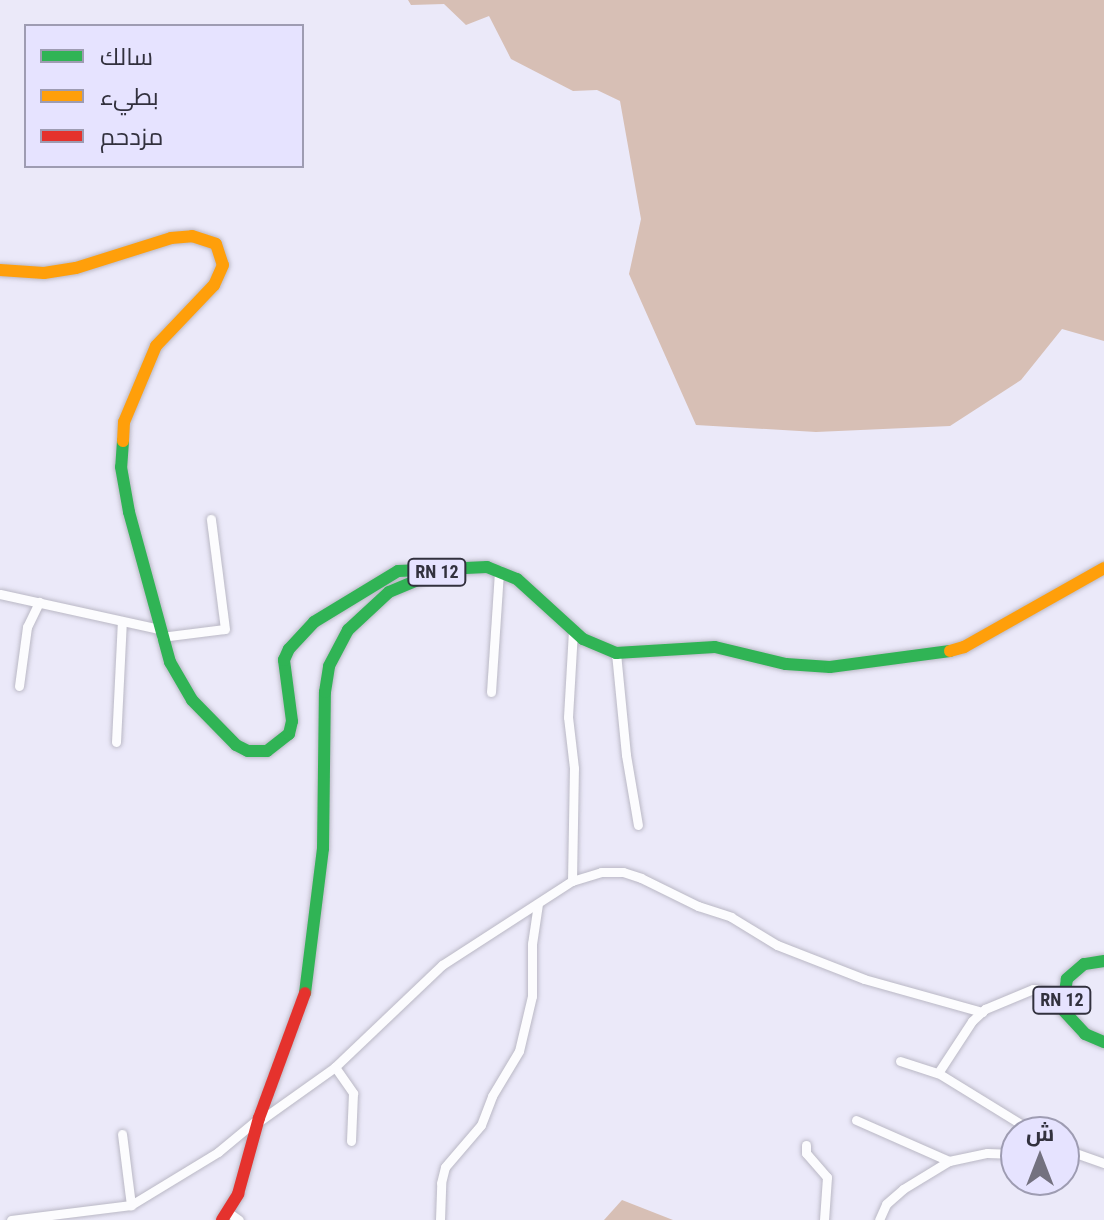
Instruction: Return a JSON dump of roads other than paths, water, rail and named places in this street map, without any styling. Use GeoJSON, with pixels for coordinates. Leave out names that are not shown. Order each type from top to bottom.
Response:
{"type":"FeatureCollection","features":[{"type":"Feature","properties":{"kind":"main road"},"geometry":{"type":"LineString","coordinates":[[0,270],[44,273],[76,268],[171,238],[192,236],[216,244],[223,265],[214,285],[156,346],[124,422],[121,445],[124,482],[160,633],[176,675],[210,723],[242,748],[267,751],[279,745],[291,730],[284,660],[306,629],[325,612],[382,578],[414,568],[444,569]]}},
{"type":"Feature","properties":{"kind":"main road","name":"RN 12"},"geometry":{"type":"LineString","coordinates":[[230,1218],[259,1120],[298,1024],[312,951],[325,825],[325,692],[329,666],[348,630],[389,592],[444,569],[475,567],[499,570],[528,587],[573,631],[593,645],[616,653],[715,647],[807,667],[941,654],[986,637],[1104,568]]}},
{"type":"Feature","properties":{"kind":"main road","name":"RN 12"},"geometry":{"type":"LineString","coordinates":[[1104,961],[1084,964],[1067,979],[1062,993],[1062,1009],[1068,1019],[1085,1034],[1104,1042]]}},
{"type":"Feature","properties":{"kind":"street"},"geometry":{"type":"LineString","coordinates":[[0,594],[122,621],[160,633],[225,629],[211,519]]}},
{"type":"Feature","properties":{"kind":"street"},"geometry":{"type":"LineString","coordinates":[[491,692],[499,570]]}},
{"type":"Feature","properties":{"kind":"street"},"geometry":{"type":"LineString","coordinates":[[19,686],[24,636],[39,602]]}},
{"type":"Feature","properties":{"kind":"street"},"geometry":{"type":"LineString","coordinates":[[116,742],[122,621]]}},
{"type":"Feature","properties":{"kind":"street"},"geometry":{"type":"LineString","coordinates":[[572,881],[574,768],[568,717],[573,631]]}},
{"type":"Feature","properties":{"kind":"street"},"geometry":{"type":"LineString","coordinates":[[616,653],[626,755],[638,825]]}},
{"type":"Feature","properties":{"kind":"street"},"geometry":{"type":"LineString","coordinates":[[11,1220],[131,1205],[218,1152],[335,1067],[442,965],[572,881],[601,872],[632,874],[731,917],[763,938],[864,979],[982,1012]]}},
{"type":"Feature","properties":{"kind":"street"},"geometry":{"type":"LineString","coordinates":[[440,1220],[445,1167],[481,1125],[492,1096],[519,1051],[532,996],[532,944],[538,904]]}},
{"type":"Feature","properties":{"kind":"street"},"geometry":{"type":"LineString","coordinates":[[938,1073],[972,1021],[998,1001],[1033,989],[1062,993]]}},
{"type":"Feature","properties":{"kind":"street"},"geometry":{"type":"LineString","coordinates":[[900,1061],[938,1073],[1008,1116]]}},
{"type":"Feature","properties":{"kind":"street"},"geometry":{"type":"LineString","coordinates":[[335,1067],[353,1093],[351,1141]]}},
{"type":"Feature","properties":{"kind":"street"},"geometry":{"type":"LineString","coordinates":[[856,1120],[949,1161]]}},
{"type":"Feature","properties":{"kind":"street"},"geometry":{"type":"LineString","coordinates":[[122,1134],[131,1205]]}},
{"type":"Feature","properties":{"kind":"street"},"geometry":{"type":"LineString","coordinates":[[806,1145],[806,1153],[827,1177],[824,1220]]}},
{"type":"Feature","properties":{"kind":"street"},"geometry":{"type":"LineString","coordinates":[[879,1220],[886,1204],[903,1189],[949,1161],[1000,1153]]}},
{"type":"Feature","properties":{"kind":"street"},"geometry":{"type":"LineString","coordinates":[[1080,1155],[1104,1163]]}}]}
